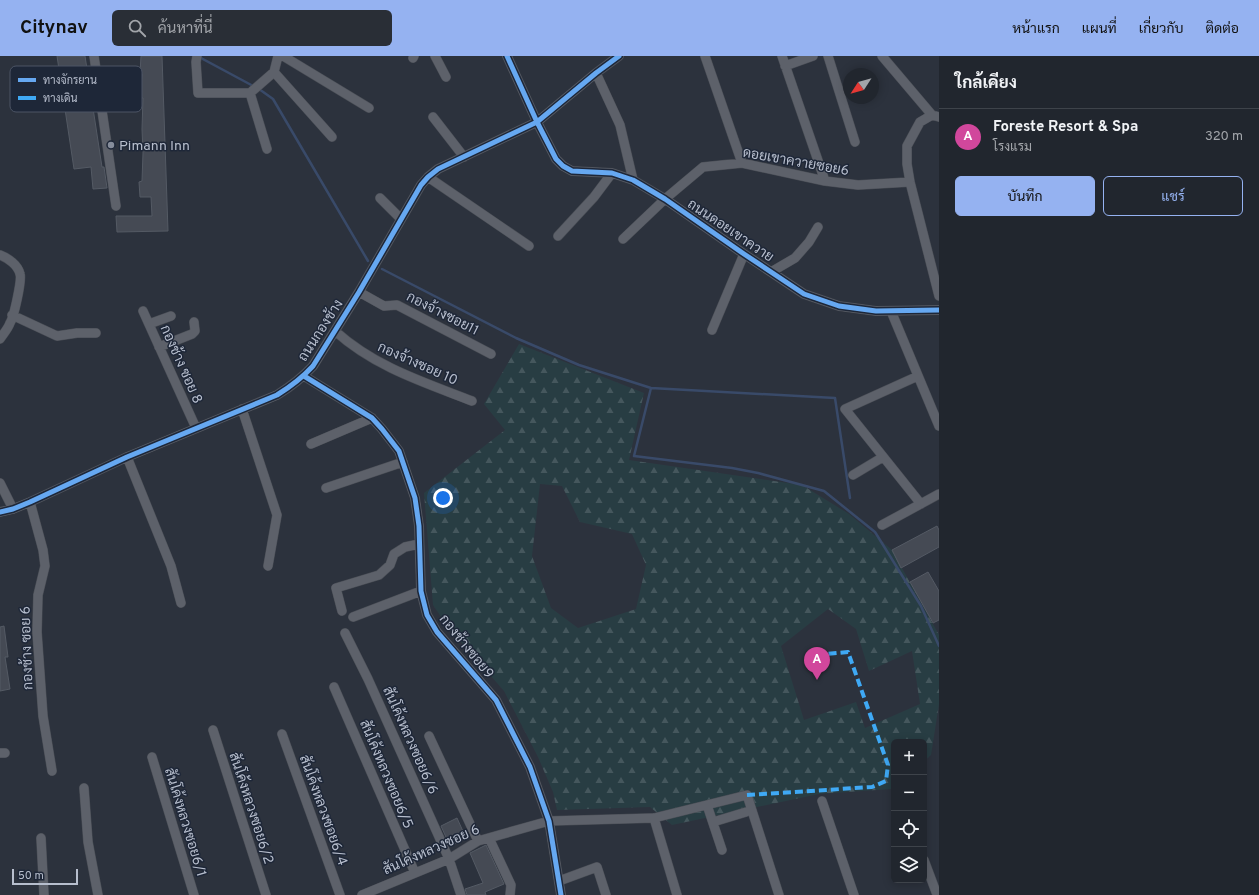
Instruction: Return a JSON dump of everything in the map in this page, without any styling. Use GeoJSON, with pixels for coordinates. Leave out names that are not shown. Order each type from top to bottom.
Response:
{"type":"FeatureCollection","features":[{"type":"Feature","properties":{"kind":"street"},"geometry":{"type":"LineString","coordinates":[[94,56],[95,66]]}},
{"type":"Feature","properties":{"kind":"street"},"geometry":{"type":"LineString","coordinates":[[197,56],[198,93],[250,93],[274,72],[278,56]]}},
{"type":"Feature","properties":{"kind":"street"},"geometry":{"type":"LineString","coordinates":[[283,56],[369,108]]}},
{"type":"Feature","properties":{"kind":"street"},"geometry":{"type":"LineString","coordinates":[[435,56],[446,77]]}},
{"type":"Feature","properties":{"kind":"street","name":"ถนนดอยเขาควาย"},"geometry":{"type":"LineString","coordinates":[[507,56],[536,122],[556,159],[563,166],[572,171],[612,173],[633,180],[665,199],[804,294],[840,306],[876,311],[939,310]]}},
{"type":"Feature","properties":{"kind":"street","name":"ถนนกองช้าง"},"geometry":{"type":"LineString","coordinates":[[0,512],[13,509],[30,502],[127,457],[277,395],[304,376],[313,366],[335,331],[421,185],[428,177],[438,169],[536,122],[619,56]]}},
{"type":"Feature","properties":{"kind":"street"},"geometry":{"type":"LineString","coordinates":[[705,56],[742,164]]}},
{"type":"Feature","properties":{"kind":"street"},"geometry":{"type":"LineString","coordinates":[[782,56],[825,182]]}},
{"type":"Feature","properties":{"kind":"street"},"geometry":{"type":"LineString","coordinates":[[785,66],[813,56]]}},
{"type":"Feature","properties":{"kind":"street"},"geometry":{"type":"LineString","coordinates":[[828,56],[856,142]]}},
{"type":"Feature","properties":{"kind":"street"},"geometry":{"type":"LineString","coordinates":[[882,56],[936,116],[920,122],[907,146],[907,164],[910,182],[939,296]]}},
{"type":"Feature","properties":{"kind":"street"},"geometry":{"type":"LineString","coordinates":[[274,72],[332,137]]}},
{"type":"Feature","properties":{"kind":"street"},"geometry":{"type":"LineString","coordinates":[[596,73],[620,124],[633,180]]}},
{"type":"Feature","properties":{"kind":"street"},"geometry":{"type":"LineString","coordinates":[[250,93],[267,149]]}},
{"type":"Feature","properties":{"kind":"street"},"geometry":{"type":"LineString","coordinates":[[102,112],[116,206]]}},
{"type":"Feature","properties":{"kind":"street"},"geometry":{"type":"LineString","coordinates":[[433,117],[464,157]]}},
{"type":"Feature","properties":{"kind":"street","name":"ดอยเขาควายซอย6"},"geometry":{"type":"LineString","coordinates":[[623,239],[665,199],[703,167],[742,164],[825,182],[858,186],[910,182]]}},
{"type":"Feature","properties":{"kind":"street"},"geometry":{"type":"LineString","coordinates":[[558,236],[594,197],[612,173]]}},
{"type":"Feature","properties":{"kind":"street"},"geometry":{"type":"LineString","coordinates":[[428,177],[529,246]]}},
{"type":"Feature","properties":{"kind":"street"},"geometry":{"type":"LineString","coordinates":[[380,198],[401,219]]}},
{"type":"Feature","properties":{"kind":"street"},"geometry":{"type":"LineString","coordinates":[[771,272],[795,258],[809,242],[818,227]]}},
{"type":"Feature","properties":{"kind":"street"},"geometry":{"type":"LineString","coordinates":[[712,330],[744,254]]}},
{"type":"Feature","properties":{"kind":"street"},"geometry":{"type":"LineString","coordinates":[[0,255],[5,257],[17,267],[21,280],[11,322],[0,339]]}},
{"type":"Feature","properties":{"kind":"street","name":"กองจ้างซอย11"},"geometry":{"type":"LineString","coordinates":[[359,292],[384,306],[397,305],[491,354]]}},
{"type":"Feature","properties":{"kind":"street","name":"กองช้าง ซอย 8"},"geometry":{"type":"LineString","coordinates":[[143,311],[196,428]]}},
{"type":"Feature","properties":{"kind":"street"},"geometry":{"type":"LineString","coordinates":[[890,311],[939,426]]}},
{"type":"Feature","properties":{"kind":"street"},"geometry":{"type":"LineString","coordinates":[[13,312],[56,336],[77,333],[96,333]]}},
{"type":"Feature","properties":{"kind":"street"},"geometry":{"type":"LineString","coordinates":[[149,324],[171,316]]}},
{"type":"Feature","properties":{"kind":"street"},"geometry":{"type":"LineString","coordinates":[[159,347],[192,334],[195,331],[194,322]]}},
{"type":"Feature","properties":{"kind":"street","name":"กองจ้างซอย 10"},"geometry":{"type":"LineString","coordinates":[[335,331],[350,345],[397,372],[472,401]]}},
{"type":"Feature","properties":{"kind":"street","name":"กองช้างซอย9"},"geometry":{"type":"LineString","coordinates":[[304,376],[372,418],[399,451],[416,498],[422,591],[427,615],[437,632],[496,700],[530,767],[549,822],[558,881],[562,895]]}},
{"type":"Feature","properties":{"kind":"street"},"geometry":{"type":"LineString","coordinates":[[918,376],[845,409],[921,504]]}},
{"type":"Feature","properties":{"kind":"street"},"geometry":{"type":"LineString","coordinates":[[242,409],[277,515],[268,566]]}},
{"type":"Feature","properties":{"kind":"street"},"geometry":{"type":"LineString","coordinates":[[311,444],[372,418]]}},
{"type":"Feature","properties":{"kind":"street"},"geometry":{"type":"LineString","coordinates":[[127,457],[171,566],[181,603]]}},
{"type":"Feature","properties":{"kind":"street"},"geometry":{"type":"LineString","coordinates":[[853,475],[884,457]]}},
{"type":"Feature","properties":{"kind":"street"},"geometry":{"type":"LineString","coordinates":[[326,488],[403,462]]}},
{"type":"Feature","properties":{"kind":"street"},"geometry":{"type":"LineString","coordinates":[[0,483],[13,509]]}},
{"type":"Feature","properties":{"kind":"street"},"geometry":{"type":"LineString","coordinates":[[882,525],[939,494]]}},
{"type":"Feature","properties":{"kind":"street","name":"กองช้าง ซอย 6"},"geometry":{"type":"LineString","coordinates":[[30,502],[43,550],[44,566],[38,595],[37,632],[43,716],[52,771]]}},
{"type":"Feature","properties":{"kind":"street"},"geometry":{"type":"LineString","coordinates":[[342,611],[336,588],[379,575],[390,565],[394,554],[405,547],[419,544]]}},
{"type":"Feature","properties":{"kind":"street"},"geometry":{"type":"LineString","coordinates":[[353,617],[422,591]]}},
{"type":"Feature","properties":{"kind":"street","name":"สันโค้งหลวงซอย6/6"},"geometry":{"type":"LineString","coordinates":[[345,633],[368,679],[449,858],[461,895]]}},
{"type":"Feature","properties":{"kind":"street","name":"สันโค้งหลวงซอย6/5"},"geometry":{"type":"LineString","coordinates":[[334,687],[415,873]]}},
{"type":"Feature","properties":{"kind":"street","name":"สันโค้งหลวงซอย6/2"},"geometry":{"type":"LineString","coordinates":[[213,730],[266,895]]}},
{"type":"Feature","properties":{"kind":"street","name":"สันโค้งหลวงซอย6/4"},"geometry":{"type":"LineString","coordinates":[[282,734],[340,895]]}},
{"type":"Feature","properties":{"kind":"street"},"geometry":{"type":"LineString","coordinates":[[429,736],[478,841]]}},
{"type":"Feature","properties":{"kind":"street","name":"สันโค้งหลวงซอย6/1"},"geometry":{"type":"LineString","coordinates":[[152,757],[194,895]]}},
{"type":"Feature","properties":{"kind":"street"},"geometry":{"type":"LineString","coordinates":[[84,788],[88,842],[98,895]]}},
{"type":"Feature","properties":{"kind":"street","name":"สันโค้งหลวงซอย 6"},"geometry":{"type":"LineString","coordinates":[[362,895],[449,858],[478,841],[549,822],[654,818],[747,795],[779,895]]}},
{"type":"Feature","properties":{"kind":"street"},"geometry":{"type":"LineString","coordinates":[[822,802],[854,895]]}},
{"type":"Feature","properties":{"kind":"street"},"geometry":{"type":"LineString","coordinates":[[707,805],[722,850]]}},
{"type":"Feature","properties":{"kind":"street"},"geometry":{"type":"LineString","coordinates":[[713,822],[746,812]]}},
{"type":"Feature","properties":{"kind":"street"},"geometry":{"type":"LineString","coordinates":[[654,818],[677,895]]}},
{"type":"Feature","properties":{"kind":"street"},"geometry":{"type":"LineString","coordinates":[[41,838],[44,895]]}},
{"type":"Feature","properties":{"kind":"street"},"geometry":{"type":"LineString","coordinates":[[489,838],[511,885],[510,895]]}},
{"type":"Feature","properties":{"kind":"street"},"geometry":{"type":"LineString","coordinates":[[558,881],[597,867],[606,895]]}},
{"type":"Feature","properties":{"kind":"street"},"geometry":{"type":"LineString","coordinates":[[926,895],[937,891],[927,867]]}},
{"type":"Feature","properties":{"kind":"green space"},"geometry":{"type":"Polygon","coordinates":[[[519,344],[644,393],[629,460],[802,485],[849,514],[892,550],[939,635],[939,704],[931,755],[927,758],[927,739],[891,739],[891,789],[819,794],[672,825],[650,807],[557,810],[553,792],[538,757],[504,691],[448,627],[433,605],[424,493],[505,430],[484,404],[519,344]],[[540,484],[532,556],[551,608],[578,628],[636,609],[646,565],[632,534],[580,522],[562,486],[540,484]],[[828,609],[781,646],[804,720],[856,702],[865,728],[920,704],[912,651],[869,671],[856,629],[828,609]]]}},
{"type":"Feature","properties":{"kind":"building"},"geometry":{"type":"Polygon","coordinates":[[[57,56],[85,56],[87,66],[59,66],[57,56]]]}},
{"type":"Feature","properties":{"kind":"building"},"geometry":{"type":"Polygon","coordinates":[[[141,56],[162,56],[168,231],[117,232],[116,216],[152,216],[151,197],[140,197],[139,182],[142,181],[143,153],[143,98],[142,66],[140,66],[141,56]]]}},
{"type":"Feature","properties":{"kind":"building"},"geometry":{"type":"Polygon","coordinates":[[[65,112],[94,112],[102,167],[104,167],[107,188],[93,189],[91,167],[74,169],[65,112]]]}},
{"type":"Feature","properties":{"kind":"building"},"geometry":{"type":"Polygon","coordinates":[[[937,526],[939,530],[939,547],[901,568],[892,550],[937,526]]]}},
{"type":"Feature","properties":{"kind":"building"},"geometry":{"type":"Polygon","coordinates":[[[928,572],[939,591],[939,620],[933,623],[910,582],[928,572]]]}},
{"type":"Feature","properties":{"kind":"building"},"geometry":{"type":"Polygon","coordinates":[[[4,626],[8,657],[5,657],[10,689],[0,691],[0,627],[4,626]]]}},
{"type":"Feature","properties":{"kind":"building"},"geometry":{"type":"Polygon","coordinates":[[[457,818],[466,838],[450,846],[441,826],[457,818]]]}},
{"type":"Feature","properties":{"kind":"building"},"geometry":{"type":"Polygon","coordinates":[[[486,845],[504,884],[485,892],[486,895],[467,895],[465,889],[483,883],[470,853],[486,845]]]}},
{"type":"Feature","properties":{"kind":"waterway"},"geometry":{"type":"LineString","coordinates":[[199,57],[255,87]]}},
{"type":"Feature","properties":{"kind":"waterway"},"geometry":{"type":"LineString","coordinates":[[259,89],[273,99],[368,261]]}},
{"type":"Feature","properties":{"kind":"waterway"},"geometry":{"type":"LineString","coordinates":[[382,269],[516,338],[579,365],[651,388],[835,398],[850,498]]}},
{"type":"Feature","properties":{"kind":"waterway"},"geometry":{"type":"LineString","coordinates":[[651,388],[634,456],[732,468],[758,473],[824,491],[875,532],[921,606],[939,646]]}},
{"type":"Feature","properties":{"kind":"marked path"},"geometry":{"type":"LineString","coordinates":[[747,795],[872,787],[886,781],[888,765],[848,652],[827,654]]}},
{"type":"Feature","properties":{"kind":"cycle path"},"geometry":{"type":"LineString","coordinates":[[507,56],[537,122],[556,159],[563,166],[572,171],[612,173],[633,180],[665,199],[804,294],[839,306],[876,311],[939,310]]}},
{"type":"Feature","properties":{"kind":"cycle path"},"geometry":{"type":"LineString","coordinates":[[0,512],[13,509],[30,502],[127,457],[277,395],[291,385],[313,366],[359,292],[421,185],[428,177],[438,169],[537,122],[619,56]]}},
{"type":"Feature","properties":{"kind":"cycle path"},"geometry":{"type":"LineString","coordinates":[[304,376],[372,418],[399,451],[415,498],[419,526],[421,591],[427,615],[437,632],[496,700],[530,767],[549,821],[561,895]]}},
{"type":"Feature","properties":{"kind":"place","name":"Pimann Inn"},"geometry":{"type":"Point","coordinates":[111,145]}},
{"type":"Feature","properties":{"kind":"place","name":"Foreste Resort & Spa"},"geometry":{"type":"Point","coordinates":[817,680]}}]}
